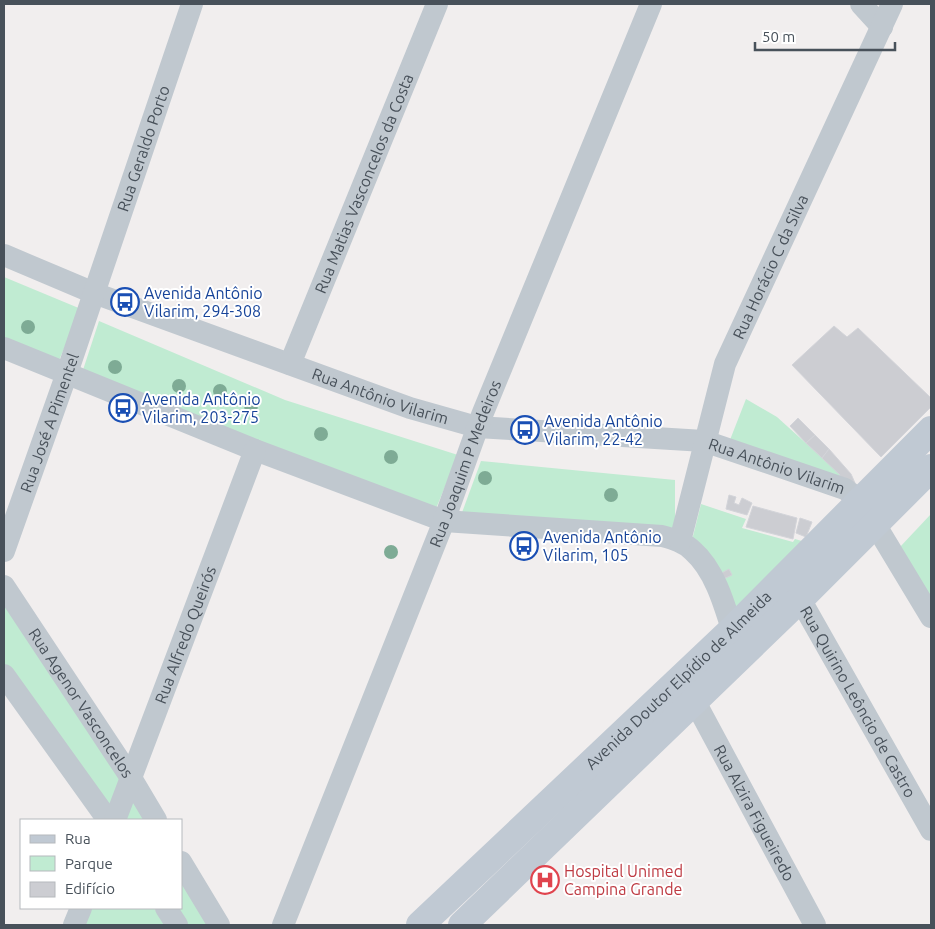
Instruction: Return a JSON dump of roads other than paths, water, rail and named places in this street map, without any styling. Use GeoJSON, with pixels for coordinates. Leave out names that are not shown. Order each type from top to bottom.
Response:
{"type":"FeatureCollection","features":[{"type":"Feature","properties":{"kind":"main road","name":"Avenida Doutor Elpídio de Almeida"},"geometry":{"type":"LineString","coordinates":[[462,925],[800,599],[931,430]]}},
{"type":"Feature","properties":{"kind":"main road","name":"Avenida Doutor Elpídio de Almeida"},"geometry":{"type":"LineString","coordinates":[[420,925],[732,630],[868,513],[931,468]]}},
{"type":"Feature","properties":{"kind":"street","name":"Rua Geraldo Porto"},"geometry":{"type":"LineString","coordinates":[[94,293],[192,4]]}},
{"type":"Feature","properties":{"kind":"street","name":"Rua Matias Vasconcelos da Costa"},"geometry":{"type":"LineString","coordinates":[[290,364],[437,4]]}},
{"type":"Feature","properties":{"kind":"street","name":"Rua Joaquim P Medeiros"},"geometry":{"type":"LineString","coordinates":[[283,925],[444,521],[478,427],[651,4]]}},
{"type":"Feature","properties":{"kind":"street"},"geometry":{"type":"LineString","coordinates":[[861,4],[882,27]]}},
{"type":"Feature","properties":{"kind":"street","name":"Rua Horácio C da Silva"},"geometry":{"type":"LineString","coordinates":[[680,541],[725,364],[892,4]]}},
{"type":"Feature","properties":{"kind":"street","name":"Rua Antônio Vilarim"},"geometry":{"type":"LineString","coordinates":[[4,254],[94,293],[410,408],[478,427],[704,441],[844,489],[868,513]]}},
{"type":"Feature","properties":{"kind":"street","name":"Rua José A Pimentel"},"geometry":{"type":"LineString","coordinates":[[4,551],[94,293]]}},
{"type":"Feature","properties":{"kind":"street"},"geometry":{"type":"LineString","coordinates":[[4,348],[255,450],[444,521],[662,536],[680,541],[694,551],[705,566],[718,592],[740,656]]}},
{"type":"Feature","properties":{"kind":"street","name":"Rua Alfredo Queirós"},"geometry":{"type":"LineString","coordinates":[[114,819],[255,450]]}},
{"type":"Feature","properties":{"kind":"street"},"geometry":{"type":"LineString","coordinates":[[868,513],[931,616]]}},
{"type":"Feature","properties":{"kind":"street","name":"Rua Agenor Vasconcelos"},"geometry":{"type":"LineString","coordinates":[[4,586],[131,778],[155,819]]}},
{"type":"Feature","properties":{"kind":"street","name":"Rua Quirino Leôncio de Castro"},"geometry":{"type":"LineString","coordinates":[[800,599],[931,830]]}},
{"type":"Feature","properties":{"kind":"street"},"geometry":{"type":"LineString","coordinates":[[4,675],[107,819]]}},
{"type":"Feature","properties":{"kind":"street","name":"Rua Alzira Figueiredo"},"geometry":{"type":"LineString","coordinates":[[694,700],[815,925]]}},
{"type":"Feature","properties":{"kind":"street"},"geometry":{"type":"LineString","coordinates":[[182,864],[219,925]]}},
{"type":"Feature","properties":{"kind":"street"},"geometry":{"type":"LineString","coordinates":[[74,925],[81,909]]}},
{"type":"Feature","properties":{"kind":"street"},"geometry":{"type":"LineString","coordinates":[[167,909],[177,925]]}},
{"type":"Feature","properties":{"kind":"place","name":"Avenida Antônio Vilarim, 294-308"},"geometry":{"type":"Point","coordinates":[125,302]}},
{"type":"Feature","properties":{"kind":"place","name":"Avenida Antônio Vilarim, 203-275"},"geometry":{"type":"Point","coordinates":[123,408]}},
{"type":"Feature","properties":{"kind":"place","name":"Avenida Antônio Vilarim, 22-42"},"geometry":{"type":"Point","coordinates":[525,430]}},
{"type":"Feature","properties":{"kind":"place","name":"Avenida Antônio Vilarim, 105"},"geometry":{"type":"Point","coordinates":[524,546]}},
{"type":"Feature","properties":{"kind":"place","name":"Hospital Unimed Campina Grande"},"geometry":{"type":"Point","coordinates":[545,880]}}]}
